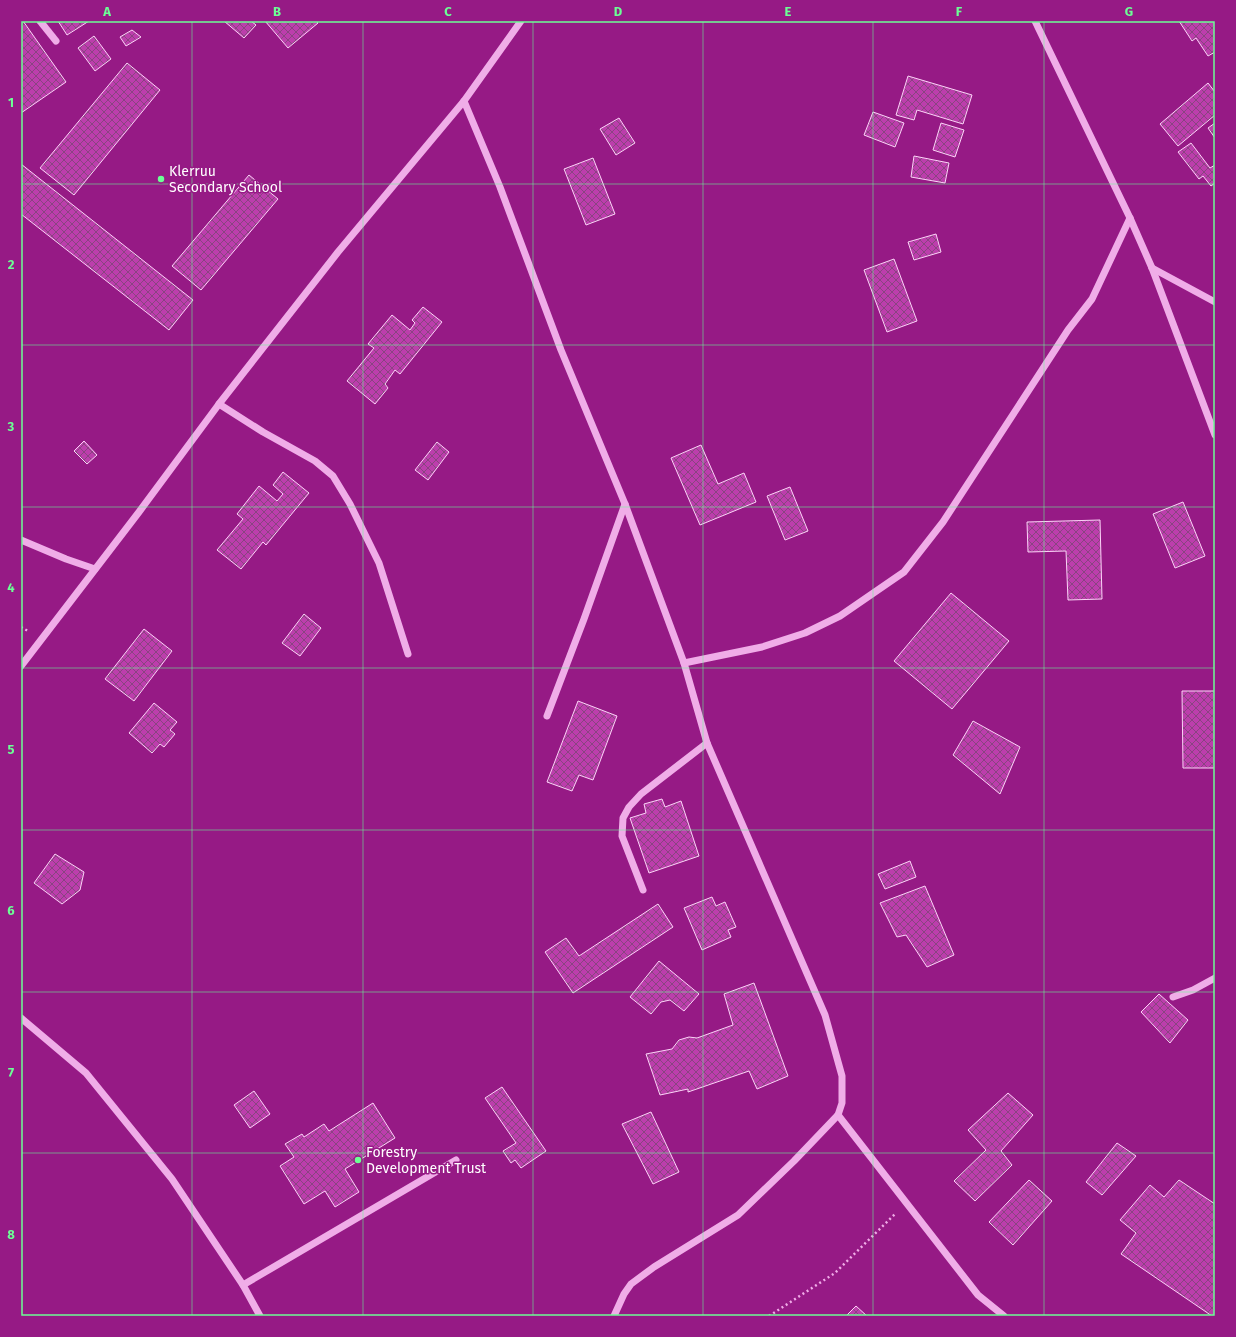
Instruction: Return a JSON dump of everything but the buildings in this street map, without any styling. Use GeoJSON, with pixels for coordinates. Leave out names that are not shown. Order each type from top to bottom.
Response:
{"type":"FeatureCollection","features":[{"type":"Feature","properties":{"kind":"street"},"geometry":{"type":"LineString","coordinates":[[40,21],[56,41]]}},
{"type":"Feature","properties":{"kind":"street"},"geometry":{"type":"LineString","coordinates":[[21,666],[144,506],[219,404],[338,252],[464,102],[521,21]]}},
{"type":"Feature","properties":{"kind":"street"},"geometry":{"type":"LineString","coordinates":[[1035,21],[1130,218],[1152,268],[1215,435]]}},
{"type":"Feature","properties":{"kind":"street"},"geometry":{"type":"LineString","coordinates":[[464,102],[500,187],[562,350],[625,504],[684,663],[707,743],[825,1015],[842,1076],[842,1103],[838,1115],[794,1161],[738,1215],[654,1267],[631,1284],[624,1294],[614,1316]]}},
{"type":"Feature","properties":{"kind":"street"},"geometry":{"type":"LineString","coordinates":[[684,663],[762,647],[805,633],[840,616],[904,572],[943,522],[1068,330],[1092,299],[1130,218]]}},
{"type":"Feature","properties":{"kind":"street"},"geometry":{"type":"LineString","coordinates":[[1152,268],[1215,302]]}},
{"type":"Feature","properties":{"kind":"street"},"geometry":{"type":"LineString","coordinates":[[219,404],[263,432],[315,461],[333,476],[350,504],[379,564],[408,654]]}},
{"type":"Feature","properties":{"kind":"street"},"geometry":{"type":"LineString","coordinates":[[547,716],[584,619],[625,504]]}},
{"type":"Feature","properties":{"kind":"street"},"geometry":{"type":"LineString","coordinates":[[21,540],[66,559],[95,569]]}},
{"type":"Feature","properties":{"kind":"street"},"geometry":{"type":"LineString","coordinates":[[643,890],[622,836],[624,818],[629,806],[641,794],[707,743]]}},
{"type":"Feature","properties":{"kind":"street"},"geometry":{"type":"LineString","coordinates":[[1173,997],[1193,990],[1215,978]]}},
{"type":"Feature","properties":{"kind":"street"},"geometry":{"type":"LineString","coordinates":[[21,1018],[86,1072],[172,1179],[243,1285],[260,1316]]}},
{"type":"Feature","properties":{"kind":"street"},"geometry":{"type":"LineString","coordinates":[[838,1115],[978,1295],[1004,1316]]}},
{"type":"Feature","properties":{"kind":"street"},"geometry":{"type":"LineString","coordinates":[[243,1285],[456,1160]]}},
{"type":"Feature","properties":{"kind":"path"},"geometry":{"type":"LineString","coordinates":[[769,1316],[835,1273],[907,1202]]}},
{"type":"Feature","properties":{"kind":"place","name":"Klerruu Secondary School"},"geometry":{"type":"Point","coordinates":[161,179]}},
{"type":"Feature","properties":{"kind":"place","name":"Forestry Development Trust"},"geometry":{"type":"Point","coordinates":[358,1160]}}]}
